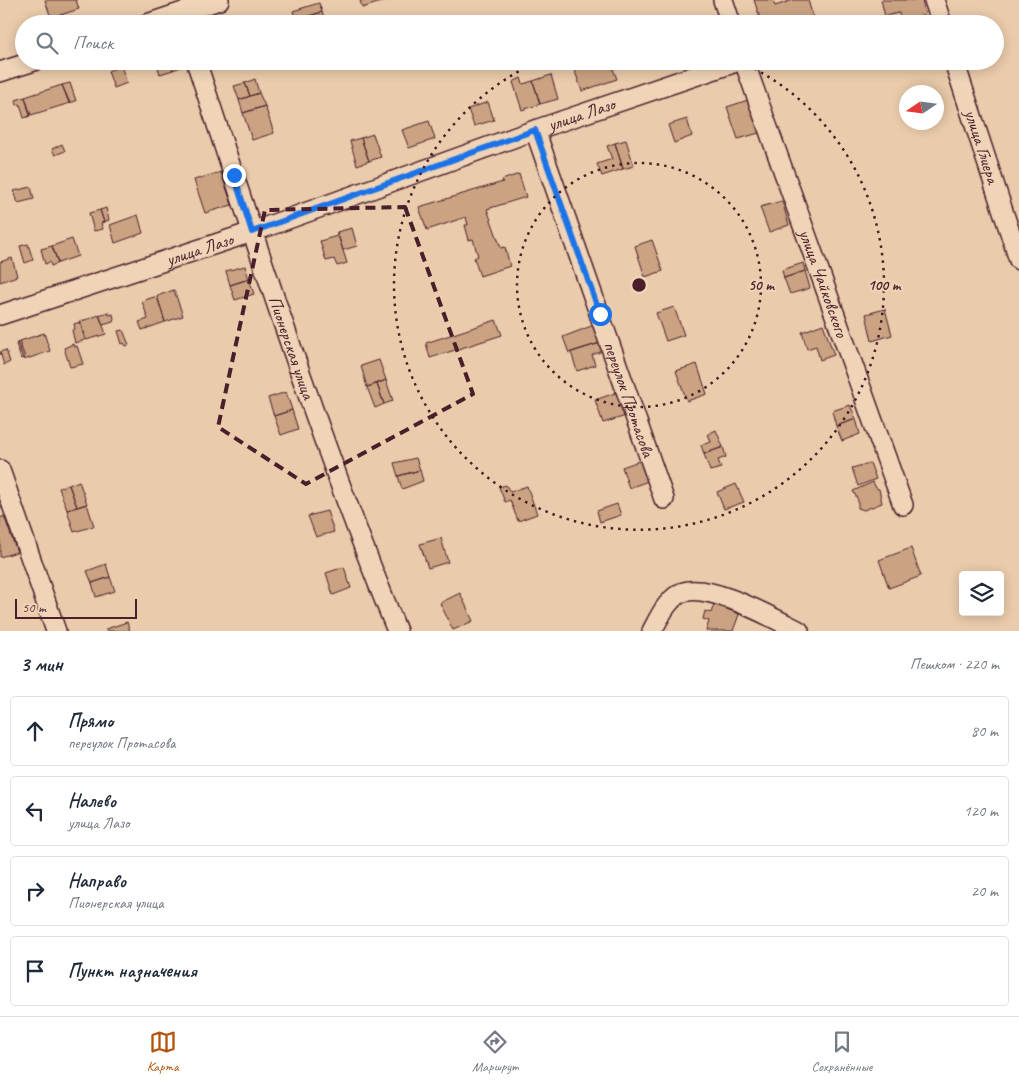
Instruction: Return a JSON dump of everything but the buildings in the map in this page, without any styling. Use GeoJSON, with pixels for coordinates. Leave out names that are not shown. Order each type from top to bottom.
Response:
{"type":"FeatureCollection","features":[{"type":"Feature","properties":{"kind":"street"},"geometry":{"type":"LineString","coordinates":[[179,12],[218,0]]}},
{"type":"Feature","properties":{"kind":"street"},"geometry":{"type":"LineString","coordinates":[[723,0],[728,15]]}},
{"type":"Feature","properties":{"kind":"street"},"geometry":{"type":"LineString","coordinates":[[934,0],[939,15]]}},
{"type":"Feature","properties":{"kind":"street"},"geometry":{"type":"LineString","coordinates":[[0,72],[15,67]]}},
{"type":"Feature","properties":{"kind":"street","name":"Пионерская улица"},"geometry":{"type":"LineString","coordinates":[[199,70],[252,232],[357,534],[397,631]]}},
{"type":"Feature","properties":{"kind":"street","name":"улица Лазо"},"geometry":{"type":"LineString","coordinates":[[0,315],[252,232],[535,130],[712,70]]}},
{"type":"Feature","properties":{"kind":"street","name":"улица Чайковского"},"geometry":{"type":"LineString","coordinates":[[747,70],[903,505]]}},
{"type":"Feature","properties":{"kind":"street","name":"улица Глиера"},"geometry":{"type":"LineString","coordinates":[[957,70],[1019,260]]}},
{"type":"Feature","properties":{"kind":"street","name":"переулок Протасова"},"geometry":{"type":"LineString","coordinates":[[535,130],[664,499]]}},
{"type":"Feature","properties":{"kind":"street"},"geometry":{"type":"LineString","coordinates":[[0,470],[56,631]]}},
{"type":"Feature","properties":{"kind":"street"},"geometry":{"type":"LineString","coordinates":[[652,631],[671,601],[681,593],[701,590],[732,599],[799,631]]}},
{"type":"Feature","properties":{"kind":"highlighted area"},"geometry":{"type":"Polygon","coordinates":[[[405,207],[473,394],[306,484],[218,427],[265,210],[405,207]]]}},
{"type":"Feature","properties":{"kind":"route"},"geometry":{"type":"LineString","coordinates":[[234,175],[252,232],[535,130],[600,314]]}}]}
